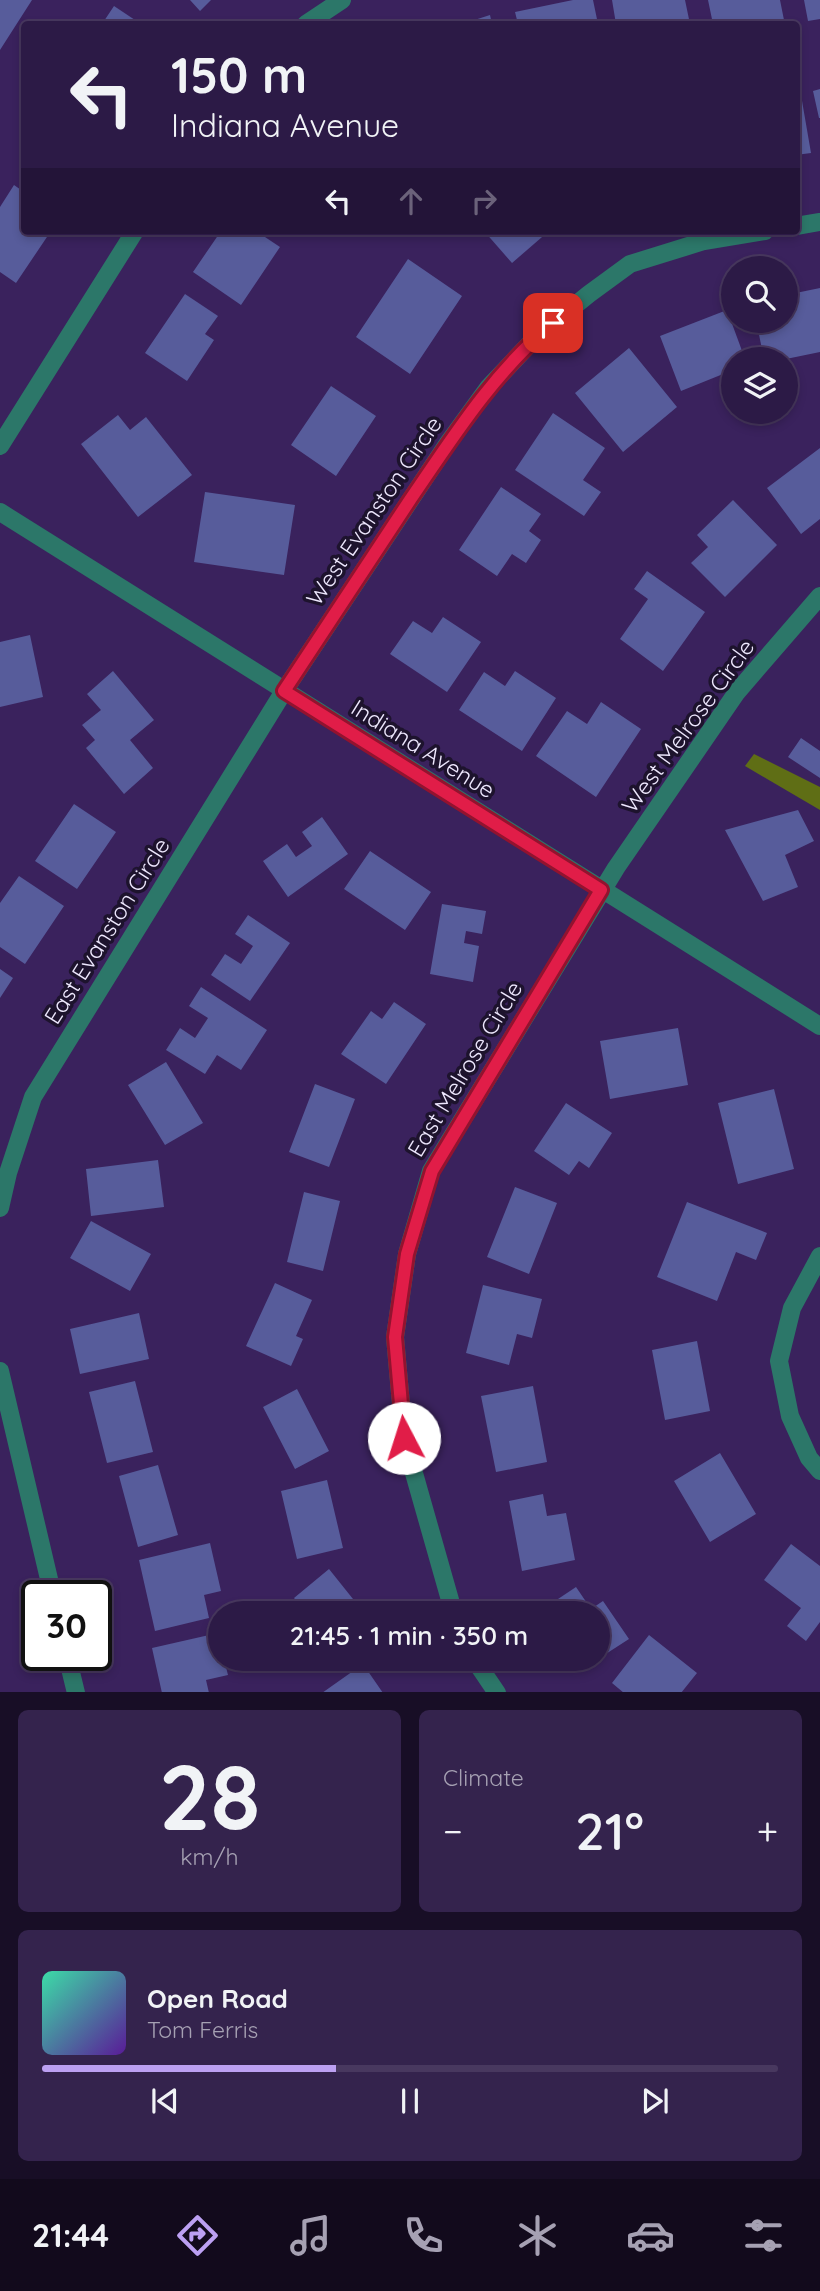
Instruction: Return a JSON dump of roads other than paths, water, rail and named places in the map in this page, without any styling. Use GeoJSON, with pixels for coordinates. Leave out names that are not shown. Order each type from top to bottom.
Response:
{"type":"FeatureCollection","features":[{"type":"Feature","properties":{"kind":"street"},"geometry":{"type":"LineString","coordinates":[[310,21],[342,0]]}},
{"type":"Feature","properties":{"kind":"street"},"geometry":{"type":"LineString","coordinates":[[800,225],[820,222]]}},
{"type":"Feature","properties":{"kind":"street"},"geometry":{"type":"LineString","coordinates":[[0,446],[132,235]]}},
{"type":"Feature","properties":{"kind":"street","name":"West Evanston Circle"},"geometry":{"type":"LineString","coordinates":[[284,691],[448,443],[488,388],[536,337],[630,264],[704,241],[741,235]]}},
{"type":"Feature","properties":{"kind":"street","name":"Indiana Avenue"},"geometry":{"type":"LineString","coordinates":[[0,512],[820,1026]]}},
{"type":"Feature","properties":{"kind":"street","name":"West Melrose Circle"},"geometry":{"type":"LineString","coordinates":[[601,890],[737,692],[820,596]]}},
{"type":"Feature","properties":{"kind":"street","name":"East Evanston Circle"},"geometry":{"type":"LineString","coordinates":[[0,1208],[8,1173],[33,1097],[284,691]]}},
{"type":"Feature","properties":{"kind":"street","name":"East Melrose Circle"},"geometry":{"type":"LineString","coordinates":[[450,1601],[404,1438],[395,1337],[407,1254],[432,1171],[601,890]]}},
{"type":"Feature","properties":{"kind":"street"},"geometry":{"type":"LineString","coordinates":[[820,1256],[792,1308],[779,1361],[790,1416],[809,1458],[820,1471]]}},
{"type":"Feature","properties":{"kind":"street"},"geometry":{"type":"LineString","coordinates":[[0,1371],[49,1580]]}},
{"type":"Feature","properties":{"kind":"street"},"geometry":{"type":"LineString","coordinates":[[71,1671],[76,1692]]}},
{"type":"Feature","properties":{"kind":"street"},"geometry":{"type":"LineString","coordinates":[[482,1671],[497,1692]]}}]}
